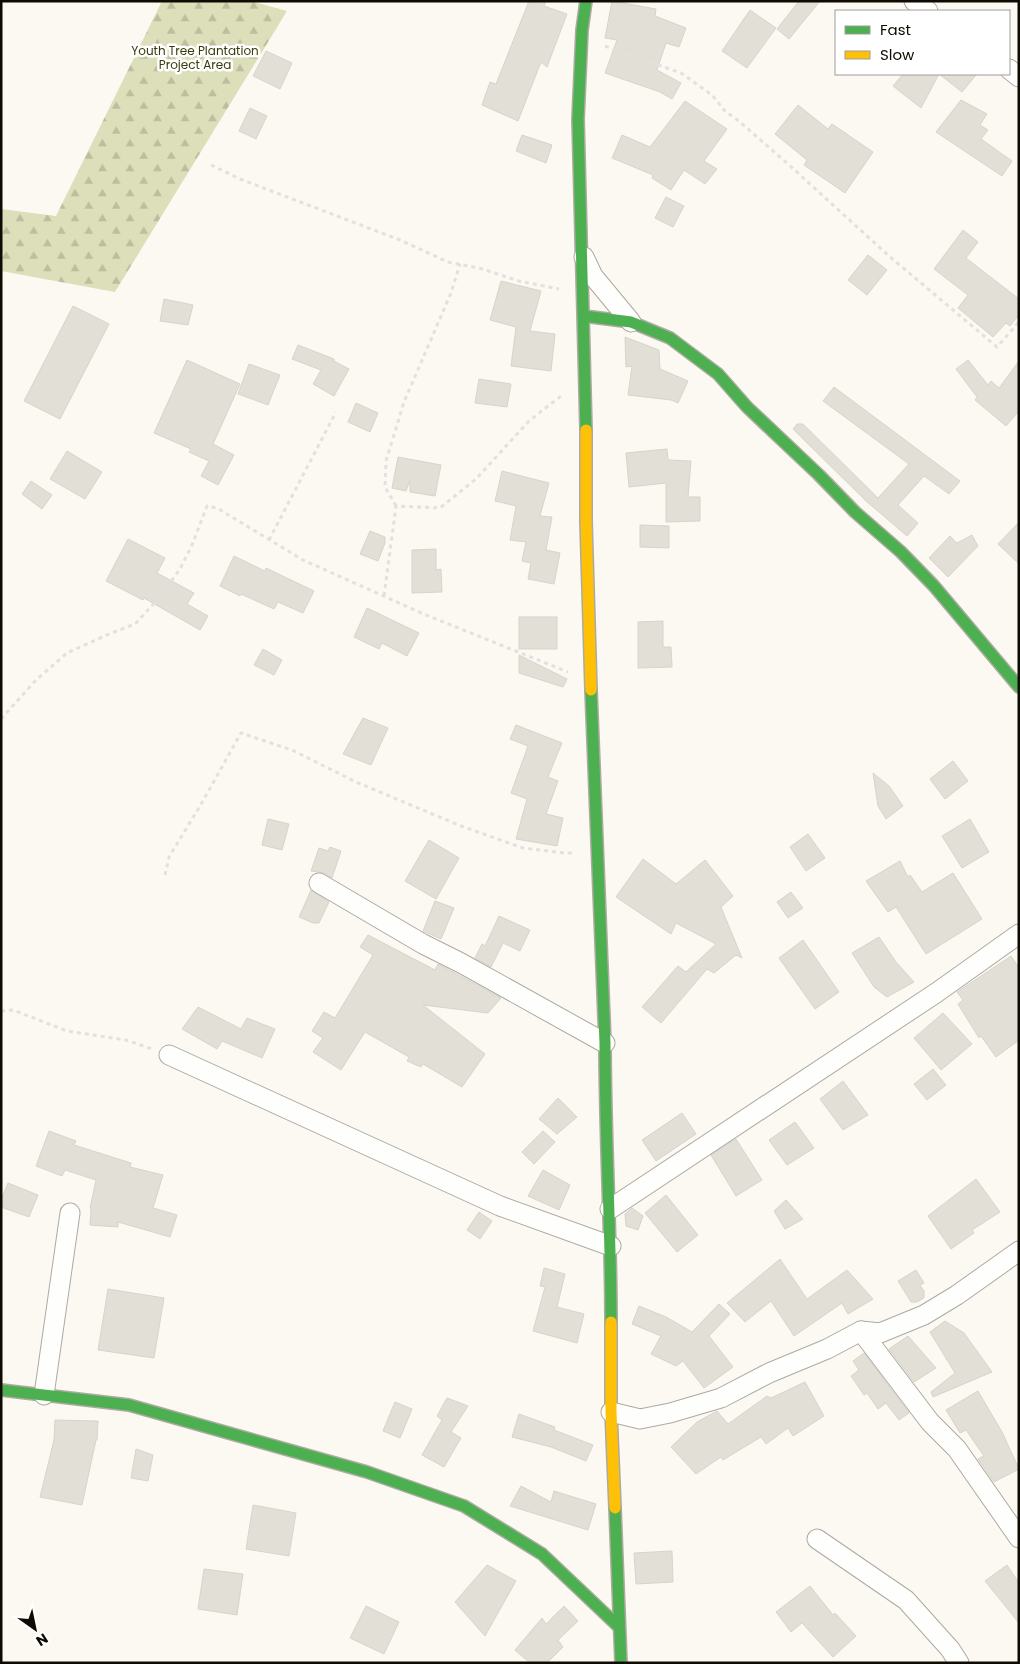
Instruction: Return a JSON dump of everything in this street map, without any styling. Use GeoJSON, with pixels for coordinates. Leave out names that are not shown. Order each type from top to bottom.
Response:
{"type":"FeatureCollection","features":[{"type":"Feature","properties":{"kind":"street"},"geometry":{"type":"LineString","coordinates":[[586,1],[582,30],[578,119],[586,393],[586,521],[605,1043],[611,1246],[612,1412],[621,1663]]}},
{"type":"Feature","properties":{"kind":"street"},"geometry":{"type":"LineString","coordinates":[[914,1],[927,10]]}},
{"type":"Feature","properties":{"kind":"street"},"geometry":{"type":"LineString","coordinates":[[583,254],[593,276],[632,322]]}},
{"type":"Feature","properties":{"kind":"street"},"geometry":{"type":"LineString","coordinates":[[584,316],[632,322],[670,338],[702,360],[718,374],[747,407],[855,512],[901,552],[934,586],[1019,687]]}},
{"type":"Feature","properties":{"kind":"street"},"geometry":{"type":"LineString","coordinates":[[320,883],[423,944],[605,1043]]}},
{"type":"Feature","properties":{"kind":"street"},"geometry":{"type":"LineString","coordinates":[[610,1209],[936,993],[1019,934]]}},
{"type":"Feature","properties":{"kind":"street"},"geometry":{"type":"LineString","coordinates":[[169,1055],[500,1206],[611,1246]]}},
{"type":"Feature","properties":{"kind":"street"},"geometry":{"type":"LineString","coordinates":[[44,1395],[70,1213]]}},
{"type":"Feature","properties":{"kind":"street"},"geometry":{"type":"LineString","coordinates":[[612,1412],[640,1419],[670,1413],[721,1398],[769,1373],[827,1349],[862,1331],[880,1333],[924,1315],[957,1295],[1019,1251]]}},
{"type":"Feature","properties":{"kind":"street"},"geometry":{"type":"LineString","coordinates":[[862,1331],[930,1422],[957,1449],[1019,1538]]}},
{"type":"Feature","properties":{"kind":"street"},"geometry":{"type":"LineString","coordinates":[[1,1390],[129,1405],[367,1472],[464,1506],[542,1554],[619,1626]]}},
{"type":"Feature","properties":{"kind":"street"},"geometry":{"type":"LineString","coordinates":[[817,1539],[906,1600],[950,1649],[959,1663]]}},
{"type":"Feature","properties":{"kind":"path"},"geometry":{"type":"LineString","coordinates":[[582,30],[599,44],[681,73],[712,95],[725,111],[788,164],[889,256],[997,347],[1019,322]]}},
{"type":"Feature","properties":{"kind":"path"},"geometry":{"type":"LineString","coordinates":[[211,165],[240,179],[400,240],[448,262],[479,268],[520,281],[562,289],[582,285]]}},
{"type":"Feature","properties":{"kind":"path"},"geometry":{"type":"LineString","coordinates":[[384,596],[396,506],[385,487],[386,461],[404,402],[451,293],[460,264]]}},
{"type":"Feature","properties":{"kind":"path"},"geometry":{"type":"LineString","coordinates":[[396,506],[440,508],[476,479],[529,422],[548,406],[561,396],[586,393]]}},
{"type":"Feature","properties":{"kind":"path"},"geometry":{"type":"LineString","coordinates":[[269,540],[336,412]]}},
{"type":"Feature","properties":{"kind":"path"},"geometry":{"type":"LineString","coordinates":[[1,719],[36,680],[67,653],[135,624],[159,598],[180,569],[208,506],[217,508],[303,560],[426,615],[572,674],[591,677]]}},
{"type":"Feature","properties":{"kind":"path"},"geometry":{"type":"LineString","coordinates":[[165,875],[169,857],[241,733],[292,750],[356,782],[418,809],[523,848],[564,854],[598,853]]}},
{"type":"Feature","properties":{"kind":"path"},"geometry":{"type":"LineString","coordinates":[[1,1010],[13,1010],[67,1031],[126,1040],[169,1055]]}},
{"type":"Feature","properties":{"kind":"green space","name":"Youth Tree Plantation Project Area"},"geometry":{"type":"Polygon","coordinates":[[[162,1],[250,1],[287,11],[115,292],[1,271],[1,209],[56,216],[162,1]]]}},
{"type":"Feature","properties":{"kind":"building"},"geometry":{"type":"Polygon","coordinates":[[[529,1],[546,1],[544,6],[567,14],[547,67],[541,62],[518,121],[482,105],[490,82],[496,84],[529,1]]]}},
{"type":"Feature","properties":{"kind":"building"},"geometry":{"type":"Polygon","coordinates":[[[612,1],[656,9],[655,16],[686,28],[679,47],[666,43],[657,70],[681,83],[672,99],[660,92],[605,73],[617,40],[605,38],[612,1]]]}},
{"type":"Feature","properties":{"kind":"building"},"geometry":{"type":"Polygon","coordinates":[[[799,1],[820,1],[789,39],[777,29],[799,1]]]}},
{"type":"Feature","properties":{"kind":"building"},"geometry":{"type":"Polygon","coordinates":[[[750,10],[776,28],[747,68],[722,51],[750,10]]]}},
{"type":"Feature","properties":{"kind":"building"},"geometry":{"type":"Polygon","coordinates":[[[266,51],[292,63],[280,89],[253,76],[266,51]]]}},
{"type":"Feature","properties":{"kind":"building"},"geometry":{"type":"Polygon","coordinates":[[[902,75],[938,75],[921,108],[893,86],[902,75]]]}},
{"type":"Feature","properties":{"kind":"building"},"geometry":{"type":"Polygon","coordinates":[[[940,75],[976,75],[962,92],[940,75]]]}},
{"type":"Feature","properties":{"kind":"building"},"geometry":{"type":"Polygon","coordinates":[[[961,100],[987,114],[980,125],[988,130],[981,139],[1012,161],[1002,176],[936,132],[961,100]]]}},
{"type":"Feature","properties":{"kind":"building"},"geometry":{"type":"Polygon","coordinates":[[[685,101],[727,129],[704,161],[717,169],[705,184],[684,170],[671,190],[652,178],[653,175],[612,158],[622,135],[650,147],[685,101]]]}},
{"type":"Feature","properties":{"kind":"building"},"geometry":{"type":"Polygon","coordinates":[[[798,105],[828,129],[832,124],[873,152],[845,193],[804,165],[807,160],[775,134],[798,105]]]}},
{"type":"Feature","properties":{"kind":"building"},"geometry":{"type":"Polygon","coordinates":[[[250,108],[267,116],[256,139],[239,131],[250,108]]]}},
{"type":"Feature","properties":{"kind":"building"},"geometry":{"type":"Polygon","coordinates":[[[522,135],[552,145],[546,163],[516,151],[522,135]]]}},
{"type":"Feature","properties":{"kind":"building"},"geometry":{"type":"Polygon","coordinates":[[[666,197],[684,206],[673,227],[655,218],[666,197]]]}},
{"type":"Feature","properties":{"kind":"building"},"geometry":{"type":"Polygon","coordinates":[[[963,230],[978,242],[966,258],[1019,299],[1019,315],[1010,326],[1006,323],[993,337],[958,308],[968,295],[934,269],[963,230]]]}},
{"type":"Feature","properties":{"kind":"building"},"geometry":{"type":"Polygon","coordinates":[[[868,255],[887,270],[867,295],[848,280],[868,255]]]}},
{"type":"Feature","properties":{"kind":"building"},"geometry":{"type":"Polygon","coordinates":[[[501,281],[541,291],[530,331],[555,334],[551,371],[511,366],[516,327],[490,320],[501,281]]]}},
{"type":"Feature","properties":{"kind":"building"},"geometry":{"type":"Polygon","coordinates":[[[164,299],[193,305],[188,325],[160,321],[164,299]]]}},
{"type":"Feature","properties":{"kind":"building"},"geometry":{"type":"Polygon","coordinates":[[[73,306],[109,324],[60,419],[24,401],[73,306]]]}},
{"type":"Feature","properties":{"kind":"building"},"geometry":{"type":"Polygon","coordinates":[[[625,337],[659,350],[660,369],[688,381],[678,403],[671,400],[628,395],[632,366],[626,367],[625,337]]]}},
{"type":"Feature","properties":{"kind":"building"},"geometry":{"type":"Polygon","coordinates":[[[298,345],[334,359],[334,361],[349,369],[334,396],[313,384],[321,370],[292,359],[298,345]]]}},
{"type":"Feature","properties":{"kind":"building"},"geometry":{"type":"Polygon","coordinates":[[[187,360],[240,384],[213,444],[234,455],[218,485],[201,476],[209,461],[189,452],[191,449],[154,433],[187,360]]]}},
{"type":"Feature","properties":{"kind":"building"},"geometry":{"type":"Polygon","coordinates":[[[968,360],[988,385],[991,381],[999,388],[1019,361],[1019,411],[1006,426],[975,400],[977,397],[956,369],[968,360]]]}},
{"type":"Feature","properties":{"kind":"building"},"geometry":{"type":"Polygon","coordinates":[[[249,364],[280,375],[268,405],[238,394],[249,364]]]}},
{"type":"Feature","properties":{"kind":"building"},"geometry":{"type":"Polygon","coordinates":[[[479,379],[511,384],[507,407],[475,403],[479,379]]]}},
{"type":"Feature","properties":{"kind":"building"},"geometry":{"type":"Polygon","coordinates":[[[834,387],[960,481],[949,494],[924,476],[898,505],[918,523],[907,536],[866,501],[793,429],[797,424],[803,424],[878,498],[909,464],[823,401],[834,387]]]}},
{"type":"Feature","properties":{"kind":"building"},"geometry":{"type":"Polygon","coordinates":[[[356,403],[378,413],[370,432],[348,422],[356,403]]]}},
{"type":"Feature","properties":{"kind":"building"},"geometry":{"type":"Polygon","coordinates":[[[667,449],[668,460],[691,461],[688,497],[700,497],[700,521],[666,522],[666,483],[629,487],[626,453],[667,449]]]}},
{"type":"Feature","properties":{"kind":"building"},"geometry":{"type":"Polygon","coordinates":[[[67,451],[102,472],[85,499],[50,479],[67,451]]]}},
{"type":"Feature","properties":{"kind":"building"},"geometry":{"type":"Polygon","coordinates":[[[398,457],[441,465],[435,496],[410,492],[410,481],[406,491],[392,488],[398,457]]]}},
{"type":"Feature","properties":{"kind":"building"},"geometry":{"type":"Polygon","coordinates":[[[502,471],[549,483],[540,516],[552,517],[546,550],[560,553],[554,584],[528,579],[531,563],[522,561],[526,542],[510,540],[516,506],[495,501],[502,471]]]}},
{"type":"Feature","properties":{"kind":"building"},"geometry":{"type":"Polygon","coordinates":[[[31,481],[52,495],[42,509],[22,494],[31,481]]]}},
{"type":"Feature","properties":{"kind":"building"},"geometry":{"type":"Polygon","coordinates":[[[1019,522],[1019,564],[998,544],[1019,522]]]}},
{"type":"Feature","properties":{"kind":"building"},"geometry":{"type":"Polygon","coordinates":[[[640,525],[669,526],[669,548],[640,547],[640,525]]]}},
{"type":"Feature","properties":{"kind":"building"},"geometry":{"type":"Polygon","coordinates":[[[370,531],[385,537],[385,543],[378,561],[360,554],[370,531]]]}},
{"type":"Feature","properties":{"kind":"building"},"geometry":{"type":"Polygon","coordinates":[[[972,535],[978,546],[948,577],[929,558],[950,536],[957,543],[972,535]]]}},
{"type":"Feature","properties":{"kind":"building"},"geometry":{"type":"Polygon","coordinates":[[[128,539],[165,558],[157,573],[194,593],[187,604],[208,616],[200,630],[144,598],[143,600],[106,581],[128,539]]]}},
{"type":"Feature","properties":{"kind":"building"},"geometry":{"type":"Polygon","coordinates":[[[436,549],[436,570],[441,569],[442,592],[412,593],[412,550],[436,549]]]}},
{"type":"Feature","properties":{"kind":"building"},"geometry":{"type":"Polygon","coordinates":[[[234,556],[265,571],[266,568],[314,591],[303,613],[278,602],[274,609],[220,586],[234,556]]]}},
{"type":"Feature","properties":{"kind":"building"},"geometry":{"type":"Polygon","coordinates":[[[367,608],[419,633],[407,656],[382,643],[379,649],[354,637],[367,608]]]}},
{"type":"Feature","properties":{"kind":"building"},"geometry":{"type":"Polygon","coordinates":[[[519,617],[557,617],[557,649],[519,649],[519,617]]]}},
{"type":"Feature","properties":{"kind":"building"},"geometry":{"type":"Polygon","coordinates":[[[663,621],[663,647],[671,647],[672,667],[638,668],[638,622],[663,621]]]}},
{"type":"Feature","properties":{"kind":"building"},"geometry":{"type":"Polygon","coordinates":[[[263,649],[282,660],[274,675],[254,665],[263,649]]]}},
{"type":"Feature","properties":{"kind":"building"},"geometry":{"type":"Polygon","coordinates":[[[519,655],[567,679],[563,687],[519,673],[519,655]]]}},
{"type":"Feature","properties":{"kind":"building"},"geometry":{"type":"Polygon","coordinates":[[[363,718],[388,728],[371,765],[343,754],[363,718]]]}},
{"type":"Feature","properties":{"kind":"building"},"geometry":{"type":"Polygon","coordinates":[[[516,725],[562,743],[548,777],[558,781],[546,814],[563,818],[557,846],[516,839],[527,799],[511,793],[528,746],[510,739],[516,725]]]}},
{"type":"Feature","properties":{"kind":"building"},"geometry":{"type":"Polygon","coordinates":[[[953,761],[968,781],[945,799],[930,779],[953,761]]]}},
{"type":"Feature","properties":{"kind":"building"},"geometry":{"type":"Polygon","coordinates":[[[873,773],[889,786],[903,806],[886,819],[878,806],[873,773]]]}},
{"type":"Feature","properties":{"kind":"building"},"geometry":{"type":"Polygon","coordinates":[[[268,819],[289,824],[282,850],[262,845],[268,819]]]}},
{"type":"Feature","properties":{"kind":"building"},"geometry":{"type":"Polygon","coordinates":[[[970,819],[989,852],[962,868],[942,836],[970,819]]]}},
{"type":"Feature","properties":{"kind":"building"},"geometry":{"type":"Polygon","coordinates":[[[808,834],[825,858],[806,871],[790,847],[808,834]]]}},
{"type":"Feature","properties":{"kind":"building"},"geometry":{"type":"Polygon","coordinates":[[[429,840],[459,858],[436,899],[405,881],[429,840]]]}},
{"type":"Feature","properties":{"kind":"building"},"geometry":{"type":"Polygon","coordinates":[[[330,847],[341,851],[332,878],[324,873],[311,871],[319,848],[328,851],[330,847]]]}},
{"type":"Feature","properties":{"kind":"building"},"geometry":{"type":"Polygon","coordinates":[[[643,859],[676,884],[705,860],[733,896],[721,907],[742,958],[736,955],[714,973],[707,969],[661,1023],[642,1007],[678,966],[686,972],[716,944],[676,923],[671,934],[616,897],[643,859]]]}},
{"type":"Feature","properties":{"kind":"building"},"geometry":{"type":"Polygon","coordinates":[[[900,861],[908,877],[910,875],[922,892],[953,873],[982,919],[926,954],[896,907],[888,912],[866,881],[900,861]]]}},
{"type":"Feature","properties":{"kind":"building"},"geometry":{"type":"Polygon","coordinates":[[[311,890],[329,902],[319,923],[313,923],[299,917],[311,890]]]}},
{"type":"Feature","properties":{"kind":"building"},"geometry":{"type":"Polygon","coordinates":[[[791,892],[803,908],[788,918],[777,902],[791,892]]]}},
{"type":"Feature","properties":{"kind":"building"},"geometry":{"type":"Polygon","coordinates":[[[435,901],[454,908],[441,939],[423,931],[435,901]]]}},
{"type":"Feature","properties":{"kind":"building"},"geometry":{"type":"Polygon","coordinates":[[[499,916],[530,930],[520,951],[503,943],[491,967],[475,958],[482,944],[485,946],[499,916]]]}},
{"type":"Feature","properties":{"kind":"building"},"geometry":{"type":"Polygon","coordinates":[[[368,935],[435,970],[438,964],[501,998],[488,1013],[423,1005],[485,1054],[462,1087],[423,1064],[421,1067],[407,1061],[409,1057],[365,1032],[341,1070],[313,1052],[323,1038],[312,1031],[324,1012],[335,1018],[373,955],[360,947],[368,935]]]}},
{"type":"Feature","properties":{"kind":"building"},"geometry":{"type":"Polygon","coordinates":[[[879,937],[896,962],[914,982],[887,997],[874,987],[852,953],[879,937]]]}},
{"type":"Feature","properties":{"kind":"building"},"geometry":{"type":"Polygon","coordinates":[[[803,940],[839,992],[815,1009],[779,958],[803,940]]]}},
{"type":"Feature","properties":{"kind":"building"},"geometry":{"type":"Polygon","coordinates":[[[1011,956],[1019,968],[1019,1040],[996,1057],[981,1036],[979,1038],[958,1004],[963,1000],[957,992],[1011,956]]]}},
{"type":"Feature","properties":{"kind":"building"},"geometry":{"type":"Polygon","coordinates":[[[198,1007],[241,1029],[247,1018],[275,1029],[262,1058],[222,1041],[217,1049],[182,1029],[198,1007]]]}},
{"type":"Feature","properties":{"kind":"building"},"geometry":{"type":"Polygon","coordinates":[[[943,1013],[972,1044],[941,1070],[914,1038],[943,1013]]]}},
{"type":"Feature","properties":{"kind":"building"},"geometry":{"type":"Polygon","coordinates":[[[933,1069],[946,1085],[927,1100],[914,1084],[933,1069]]]}},
{"type":"Feature","properties":{"kind":"building"},"geometry":{"type":"Polygon","coordinates":[[[843,1081],[868,1115],[843,1130],[820,1099],[843,1081]]]}},
{"type":"Feature","properties":{"kind":"building"},"geometry":{"type":"Polygon","coordinates":[[[558,1098],[577,1117],[557,1134],[539,1119],[558,1098]]]}},
{"type":"Feature","properties":{"kind":"building"},"geometry":{"type":"Polygon","coordinates":[[[682,1113],[696,1134],[656,1161],[642,1140],[682,1113]]]}},
{"type":"Feature","properties":{"kind":"building"},"geometry":{"type":"Polygon","coordinates":[[[795,1122],[814,1148],[787,1165],[769,1140],[795,1122]]]}},
{"type":"Feature","properties":{"kind":"building"},"geometry":{"type":"Polygon","coordinates":[[[49,1131],[76,1141],[74,1145],[131,1163],[130,1167],[163,1175],[153,1208],[177,1215],[170,1237],[118,1222],[118,1227],[90,1225],[90,1208],[96,1180],[65,1170],[62,1176],[36,1166],[49,1131]]]}},
{"type":"Feature","properties":{"kind":"building"},"geometry":{"type":"Polygon","coordinates":[[[543,1131],[555,1142],[534,1164],[522,1152],[543,1131]]]}},
{"type":"Feature","properties":{"kind":"building"},"geometry":{"type":"Polygon","coordinates":[[[736,1139],[762,1180],[736,1196],[711,1155],[736,1139]]]}},
{"type":"Feature","properties":{"kind":"building"},"geometry":{"type":"Polygon","coordinates":[[[543,1170],[570,1185],[559,1210],[528,1196],[543,1170]]]}},
{"type":"Feature","properties":{"kind":"building"},"geometry":{"type":"Polygon","coordinates":[[[976,1179],[1000,1212],[972,1230],[974,1233],[951,1249],[928,1216],[976,1179]]]}},
{"type":"Feature","properties":{"kind":"building"},"geometry":{"type":"Polygon","coordinates":[[[8,1183],[38,1195],[29,1217],[1,1207],[1,1200],[8,1183]]]}},
{"type":"Feature","properties":{"kind":"building"},"geometry":{"type":"Polygon","coordinates":[[[666,1195],[698,1235],[677,1252],[645,1213],[666,1195]]]}},
{"type":"Feature","properties":{"kind":"building"},"geometry":{"type":"Polygon","coordinates":[[[786,1200],[803,1219],[785,1229],[774,1211],[786,1200]]]}},
{"type":"Feature","properties":{"kind":"building"},"geometry":{"type":"Polygon","coordinates":[[[632,1208],[643,1216],[638,1230],[626,1226],[625,1214],[632,1208]]]}},
{"type":"Feature","properties":{"kind":"building"},"geometry":{"type":"Polygon","coordinates":[[[479,1212],[492,1221],[480,1239],[467,1230],[479,1212]]]}},
{"type":"Feature","properties":{"kind":"building"},"geometry":{"type":"Polygon","coordinates":[[[780,1259],[807,1299],[847,1270],[873,1299],[848,1314],[842,1303],[794,1336],[771,1301],[745,1322],[727,1303],[780,1259]]]}},
{"type":"Feature","properties":{"kind":"building"},"geometry":{"type":"Polygon","coordinates":[[[544,1268],[565,1274],[557,1307],[584,1314],[577,1343],[533,1331],[545,1287],[540,1286],[544,1268]]]}},
{"type":"Feature","properties":{"kind":"building"},"geometry":{"type":"Polygon","coordinates":[[[916,1270],[924,1283],[920,1285],[924,1291],[924,1298],[917,1302],[911,1302],[898,1281],[916,1270]]]}},
{"type":"Feature","properties":{"kind":"building"},"geometry":{"type":"Polygon","coordinates":[[[108,1289],[164,1298],[154,1358],[98,1350],[108,1289]]]}},
{"type":"Feature","properties":{"kind":"building"},"geometry":{"type":"Polygon","coordinates":[[[719,1304],[730,1314],[709,1336],[733,1367],[704,1388],[683,1361],[676,1366],[651,1354],[661,1336],[632,1324],[639,1306],[666,1317],[692,1332],[719,1304]]]}},
{"type":"Feature","properties":{"kind":"building"},"geometry":{"type":"Polygon","coordinates":[[[945,1321],[964,1333],[992,1372],[933,1397],[931,1392],[955,1373],[930,1332],[945,1321]]]}},
{"type":"Feature","properties":{"kind":"building"},"geometry":{"type":"Polygon","coordinates":[[[908,1336],[936,1368],[914,1382],[889,1349],[908,1336]]]}},
{"type":"Feature","properties":{"kind":"building"},"geometry":{"type":"Polygon","coordinates":[[[864,1353],[909,1413],[899,1420],[886,1403],[878,1409],[867,1393],[864,1395],[851,1376],[859,1370],[853,1361],[864,1353]]]}},
{"type":"Feature","properties":{"kind":"building"},"geometry":{"type":"Polygon","coordinates":[[[805,1382],[824,1416],[793,1436],[788,1428],[766,1444],[761,1437],[723,1460],[721,1457],[696,1474],[671,1447],[697,1422],[717,1411],[728,1424],[767,1396],[771,1398],[805,1382]]]}},
{"type":"Feature","properties":{"kind":"building"},"geometry":{"type":"Polygon","coordinates":[[[978,1391],[1002,1432],[1019,1469],[994,1482],[978,1459],[984,1456],[966,1430],[960,1433],[946,1410],[978,1391]]]}},
{"type":"Feature","properties":{"kind":"building"},"geometry":{"type":"Polygon","coordinates":[[[447,1398],[468,1406],[451,1432],[461,1438],[444,1467],[422,1455],[442,1420],[437,1416],[447,1398]]]}},
{"type":"Feature","properties":{"kind":"building"},"geometry":{"type":"Polygon","coordinates":[[[395,1402],[412,1409],[400,1438],[383,1431],[395,1402]]]}},
{"type":"Feature","properties":{"kind":"building"},"geometry":{"type":"Polygon","coordinates":[[[519,1414],[555,1427],[554,1430],[593,1445],[586,1461],[551,1447],[512,1437],[519,1414]]]}},
{"type":"Feature","properties":{"kind":"building"},"geometry":{"type":"Polygon","coordinates":[[[55,1420],[98,1421],[97,1440],[82,1505],[40,1497],[54,1440],[55,1420]]]}},
{"type":"Feature","properties":{"kind":"building"},"geometry":{"type":"Polygon","coordinates":[[[136,1449],[153,1455],[148,1481],[131,1478],[136,1449]]]}},
{"type":"Feature","properties":{"kind":"building"},"geometry":{"type":"Polygon","coordinates":[[[521,1486],[551,1502],[554,1491],[596,1504],[588,1530],[510,1506],[521,1486]]]}},
{"type":"Feature","properties":{"kind":"building"},"geometry":{"type":"Polygon","coordinates":[[[253,1505],[296,1513],[289,1556],[246,1549],[253,1505]]]}},
{"type":"Feature","properties":{"kind":"building"},"geometry":{"type":"Polygon","coordinates":[[[672,1551],[673,1582],[636,1584],[634,1553],[672,1551]]]}},
{"type":"Feature","properties":{"kind":"building"},"geometry":{"type":"Polygon","coordinates":[[[487,1565],[516,1581],[485,1636],[455,1602],[487,1565]]]}},
{"type":"Feature","properties":{"kind":"building"},"geometry":{"type":"Polygon","coordinates":[[[1007,1565],[1019,1583],[1019,1623],[985,1581],[1007,1565]]]}},
{"type":"Feature","properties":{"kind":"building"},"geometry":{"type":"Polygon","coordinates":[[[204,1569],[243,1574],[237,1615],[198,1609],[204,1569]]]}},
{"type":"Feature","properties":{"kind":"building"},"geometry":{"type":"Polygon","coordinates":[[[810,1586],[833,1615],[835,1613],[856,1636],[833,1657],[802,1623],[791,1632],[776,1612],[810,1586]]]}},
{"type":"Feature","properties":{"kind":"building"},"geometry":{"type":"Polygon","coordinates":[[[366,1606],[399,1622],[384,1654],[350,1638],[366,1606]]]}},
{"type":"Feature","properties":{"kind":"building"},"geometry":{"type":"Polygon","coordinates":[[[564,1606],[578,1621],[558,1640],[563,1647],[547,1663],[530,1663],[515,1650],[542,1618],[546,1624],[564,1606]]]}},
{"type":"Feature","properties":{"kind":"traffic: fast"},"geometry":{"type":"LineString","coordinates":[[586,1],[582,30],[578,119],[586,430]]}},
{"type":"Feature","properties":{"kind":"traffic: fast"},"geometry":{"type":"LineString","coordinates":[[584,316],[631,322],[670,338],[718,374],[747,407],[855,512],[901,552],[934,586],[1019,687]]}},
{"type":"Feature","properties":{"kind":"traffic: fast"},"geometry":{"type":"LineString","coordinates":[[591,690],[605,1043],[611,1322]]}},
{"type":"Feature","properties":{"kind":"traffic: fast"},"geometry":{"type":"LineString","coordinates":[[1,1390],[129,1405],[367,1472],[464,1506],[542,1554],[619,1627]]}},
{"type":"Feature","properties":{"kind":"traffic: fast"},"geometry":{"type":"LineString","coordinates":[[615,1508],[621,1663]]}},
{"type":"Feature","properties":{"kind":"traffic: slow"},"geometry":{"type":"LineString","coordinates":[[586,430],[586,521],[591,690]]}},
{"type":"Feature","properties":{"kind":"traffic: slow"},"geometry":{"type":"LineString","coordinates":[[611,1322],[611,1412],[615,1508]]}}]}
